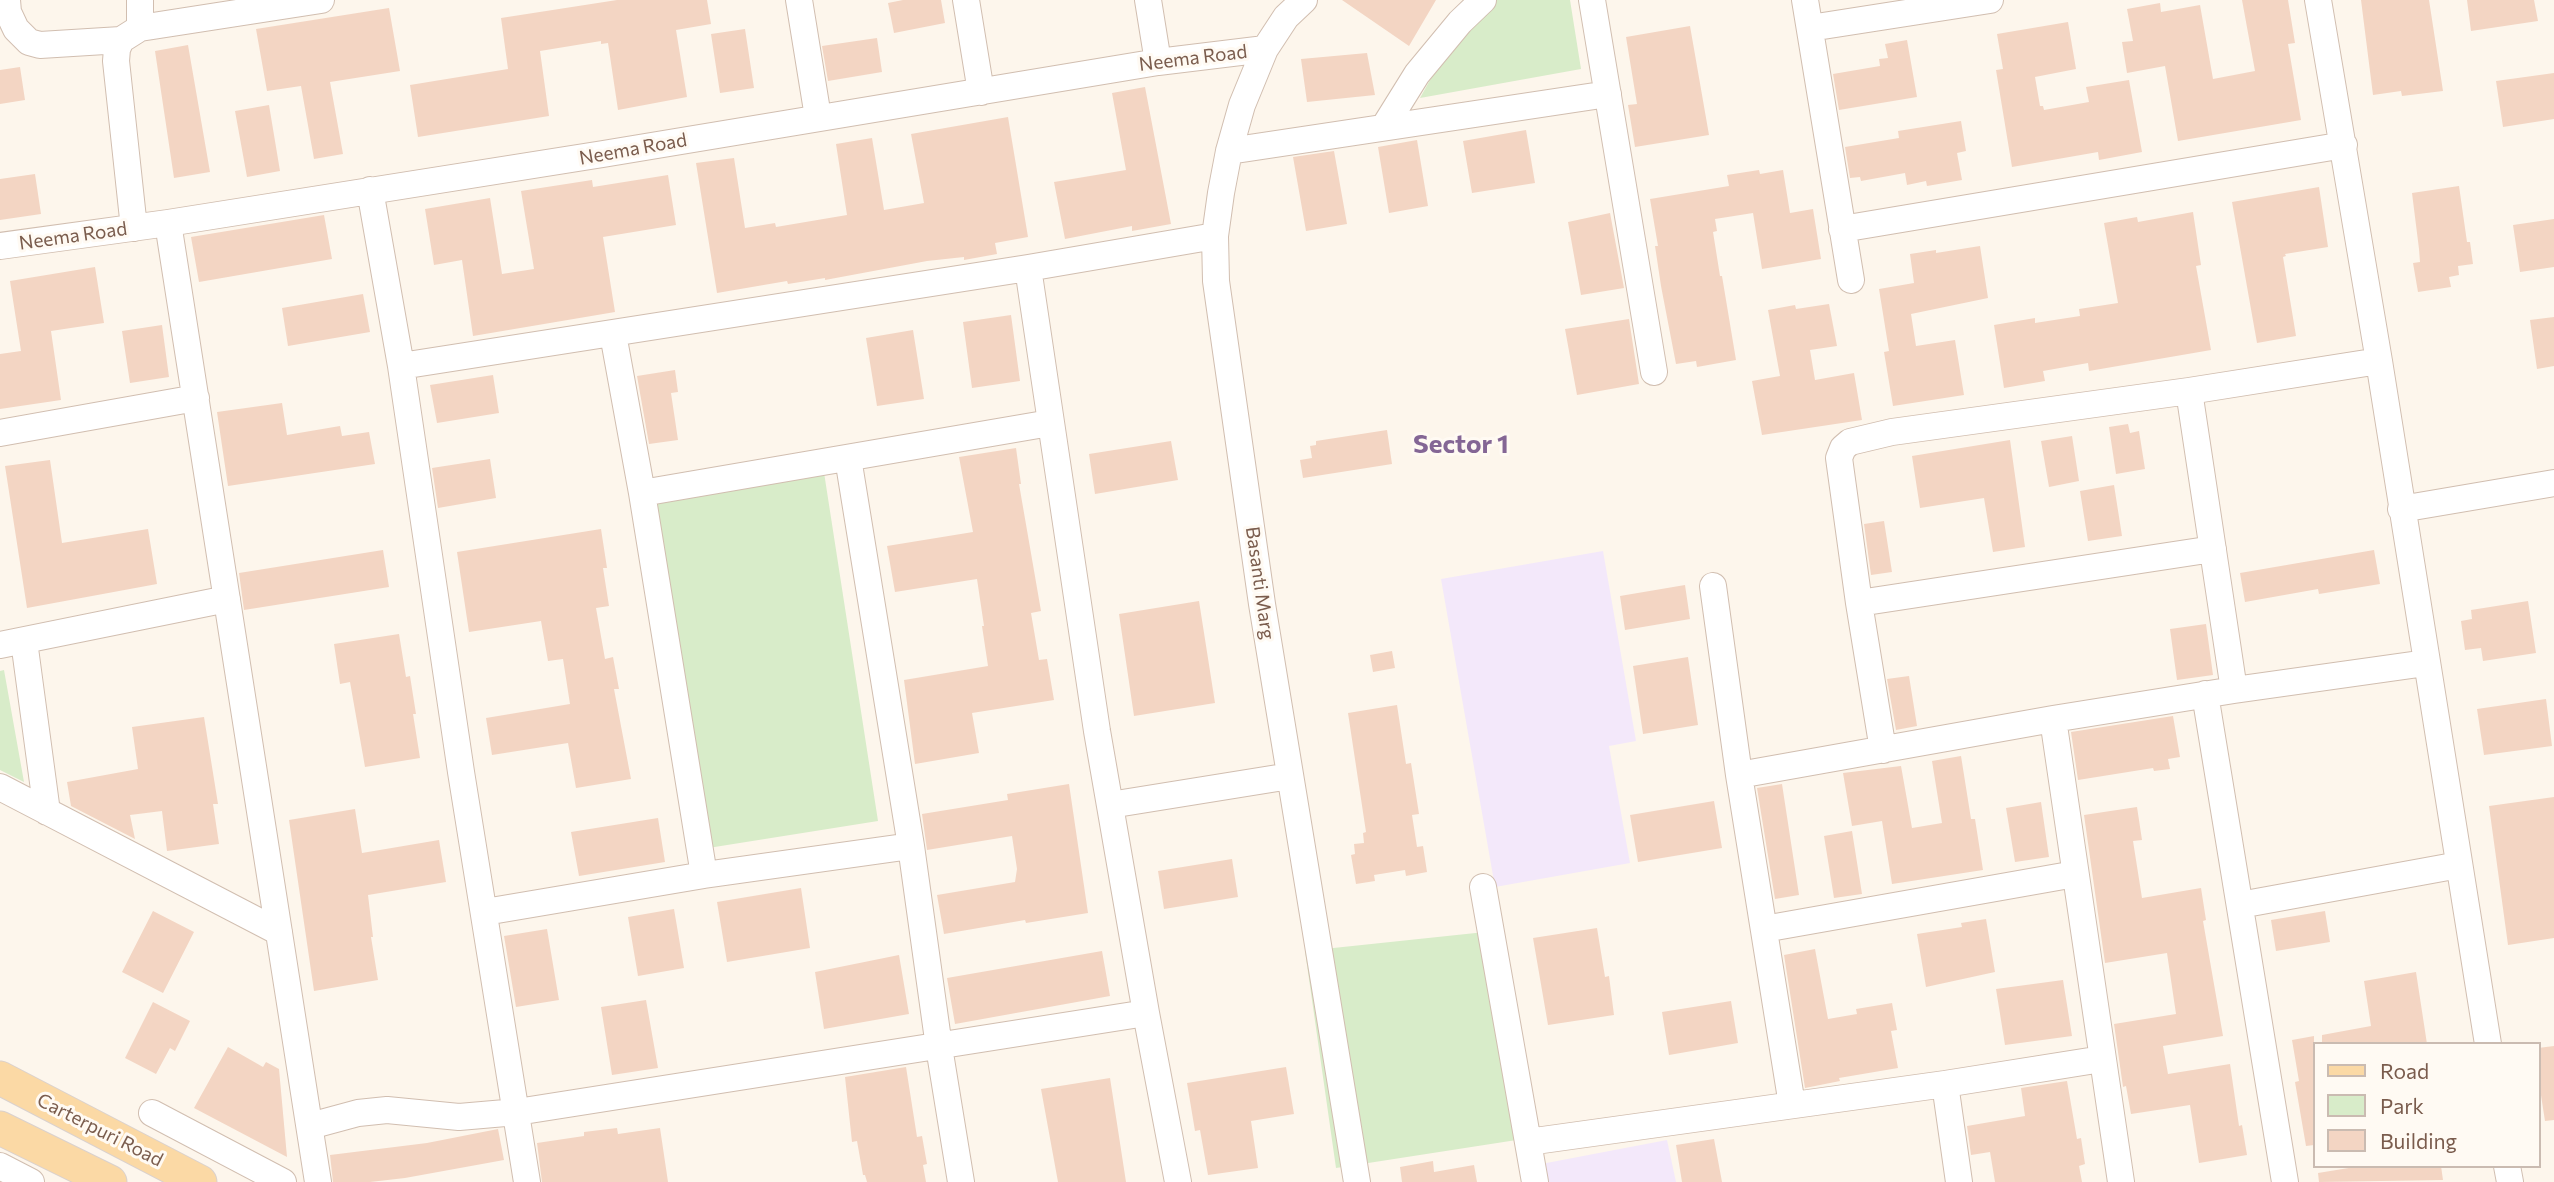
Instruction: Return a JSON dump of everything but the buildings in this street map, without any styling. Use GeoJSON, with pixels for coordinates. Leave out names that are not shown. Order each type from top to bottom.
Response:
{"type":"FeatureCollection","features":[{"type":"Feature","properties":{"kind":"main road","name":"Carterpuri Road"},"geometry":{"type":"LineString","coordinates":[[0,1078],[200,1182]]}},
{"type":"Feature","properties":{"kind":"main road"},"geometry":{"type":"LineString","coordinates":[[0,1128],[110,1182]]}},
{"type":"Feature","properties":{"kind":"street"},"geometry":{"type":"LineString","coordinates":[[7,0],[8,12],[16,29],[29,43],[40,45],[131,34],[321,0]]}},
{"type":"Feature","properties":{"kind":"street"},"geometry":{"type":"LineString","coordinates":[[134,228],[116,61],[117,49],[131,34],[140,0]]}},
{"type":"Feature","properties":{"kind":"street"},"geometry":{"type":"LineString","coordinates":[[799,0],[818,117]]}},
{"type":"Feature","properties":{"kind":"street"},"geometry":{"type":"LineString","coordinates":[[966,0],[981,92]]}},
{"type":"Feature","properties":{"kind":"street"},"geometry":{"type":"LineString","coordinates":[[1148,0],[1157,62]]}},
{"type":"Feature","properties":{"kind":"street","name":"Basanti Marg"},"geometry":{"type":"LineString","coordinates":[[1304,0],[1286,18],[1265,49],[1242,105],[1228,150],[1215,236],[1216,281],[1262,604],[1357,1182]]}},
{"type":"Feature","properties":{"kind":"street"},"geometry":{"type":"LineString","coordinates":[[1384,127],[1417,74],[1460,22],[1483,0]]}},
{"type":"Feature","properties":{"kind":"street"},"geometry":{"type":"LineString","coordinates":[[1592,0],[1654,372]]}},
{"type":"Feature","properties":{"kind":"street"},"geometry":{"type":"LineString","coordinates":[[1805,0],[1851,281]]}},
{"type":"Feature","properties":{"kind":"street"},"geometry":{"type":"LineString","coordinates":[[2318,0],[2344,145],[2488,1042]]}},
{"type":"Feature","properties":{"kind":"street"},"geometry":{"type":"LineString","coordinates":[[1810,28],[1976,1]]}},
{"type":"Feature","properties":{"kind":"street","name":"Neema Road"},"geometry":{"type":"LineString","coordinates":[[0,246],[168,223],[603,154],[1157,62],[1265,49]]}},
{"type":"Feature","properties":{"kind":"street"},"geometry":{"type":"LineString","coordinates":[[1228,150],[1608,94]]}},
{"type":"Feature","properties":{"kind":"street"},"geometry":{"type":"LineString","coordinates":[[1842,229],[2344,145]]}},
{"type":"Feature","properties":{"kind":"street"},"geometry":{"type":"LineString","coordinates":[[370,190],[401,366],[461,772],[527,1182]]}},
{"type":"Feature","properties":{"kind":"street"},"geometry":{"type":"LineString","coordinates":[[168,223],[318,1182]]}},
{"type":"Feature","properties":{"kind":"street"},"geometry":{"type":"LineString","coordinates":[[401,366],[1028,268],[1215,236]]}},
{"type":"Feature","properties":{"kind":"street"},"geometry":{"type":"LineString","coordinates":[[1028,268],[1110,805],[1178,1182]]}},
{"type":"Feature","properties":{"kind":"street"},"geometry":{"type":"LineString","coordinates":[[613,334],[642,494],[704,876]]}},
{"type":"Feature","properties":{"kind":"street"},"geometry":{"type":"LineString","coordinates":[[1882,750],[1858,603],[1839,458],[1843,448],[1850,442],[1892,432],[2189,391],[2379,361]]}},
{"type":"Feature","properties":{"kind":"street"},"geometry":{"type":"LineString","coordinates":[[2189,391],[2234,690]]}},
{"type":"Feature","properties":{"kind":"street"},"geometry":{"type":"LineString","coordinates":[[0,433],[196,398]]}},
{"type":"Feature","properties":{"kind":"street"},"geometry":{"type":"LineString","coordinates":[[642,494],[1050,423]]}},
{"type":"Feature","properties":{"kind":"street"},"geometry":{"type":"LineString","coordinates":[[848,458],[911,846],[961,1182]]}},
{"type":"Feature","properties":{"kind":"street"},"geometry":{"type":"LineString","coordinates":[[2401,509],[2554,483]]}},
{"type":"Feature","properties":{"kind":"street"},"geometry":{"type":"LineString","coordinates":[[1858,603],[2213,549]]}},
{"type":"Feature","properties":{"kind":"street"},"geometry":{"type":"LineString","coordinates":[[1713,586],[1739,775],[1792,1105]]}},
{"type":"Feature","properties":{"kind":"street"},"geometry":{"type":"LineString","coordinates":[[47,812],[12,643],[227,599]]}},
{"type":"Feature","properties":{"kind":"street"},"geometry":{"type":"LineString","coordinates":[[1739,775],[2205,694],[2426,663]]}},
{"type":"Feature","properties":{"kind":"street"},"geometry":{"type":"LineString","coordinates":[[2205,694],[2285,1182]]}},
{"type":"Feature","properties":{"kind":"street"},"geometry":{"type":"LineString","coordinates":[[2053,719],[2121,1182]]}},
{"type":"Feature","properties":{"kind":"street"},"geometry":{"type":"LineString","coordinates":[[1110,805],[1290,776]]}},
{"type":"Feature","properties":{"kind":"street"},"geometry":{"type":"LineString","coordinates":[[0,787],[279,932]]}},
{"type":"Feature","properties":{"kind":"street"},"geometry":{"type":"LineString","coordinates":[[485,912],[911,846]]}},
{"type":"Feature","properties":{"kind":"street"},"geometry":{"type":"LineString","coordinates":[[2239,905],[2459,865]]}},
{"type":"Feature","properties":{"kind":"street"},"geometry":{"type":"LineString","coordinates":[[1764,929],[2075,874]]}},
{"type":"Feature","properties":{"kind":"street"},"geometry":{"type":"LineString","coordinates":[[1483,887],[1535,1182]]}},
{"type":"Feature","properties":{"kind":"street"},"geometry":{"type":"LineString","coordinates":[[310,1126],[358,1113],[387,1110],[459,1117],[517,1112],[1146,1013]]}},
{"type":"Feature","properties":{"kind":"street"},"geometry":{"type":"LineString","coordinates":[[1528,1142],[1945,1084],[2102,1059]]}},
{"type":"Feature","properties":{"kind":"street"},"geometry":{"type":"LineString","coordinates":[[1945,1084],[1959,1182]]}},
{"type":"Feature","properties":{"kind":"street"},"geometry":{"type":"LineString","coordinates":[[152,1113],[283,1182]]}},
{"type":"Feature","properties":{"kind":"street"},"geometry":{"type":"LineString","coordinates":[[0,1166],[31,1182]]}},
{"type":"Feature","properties":{"kind":"shaded area"},"geometry":{"type":"Polygon","coordinates":[[[1603,551],[1636,741],[1609,746],[1630,863],[1495,887],[1441,579],[1603,551]]]}},
{"type":"Feature","properties":{"kind":"shaded area"},"geometry":{"type":"Polygon","coordinates":[[[1667,1140],[1676,1182],[1538,1182],[1536,1165],[1667,1140]]]}},
{"type":"Feature","properties":{"kind":"green space"},"geometry":{"type":"Polygon","coordinates":[[[1491,0],[1570,0],[1581,69],[1420,98],[1440,62],[1491,0]]]}},
{"type":"Feature","properties":{"kind":"green space"},"geometry":{"type":"Polygon","coordinates":[[[823,466],[878,821],[702,849],[647,493],[823,466]]]}},
{"type":"Feature","properties":{"kind":"green space"},"geometry":{"type":"Polygon","coordinates":[[[4,670],[24,782],[0,770],[0,671],[4,670]]]}},
{"type":"Feature","properties":{"kind":"green space"},"geometry":{"type":"Polygon","coordinates":[[[1485,932],[1523,1139],[1336,1168],[1305,951],[1485,932]]]}},
{"type":"Feature","properties":{"kind":"district","name":"Sector 1"},"geometry":{"type":"Point","coordinates":[1461,444]}}]}
